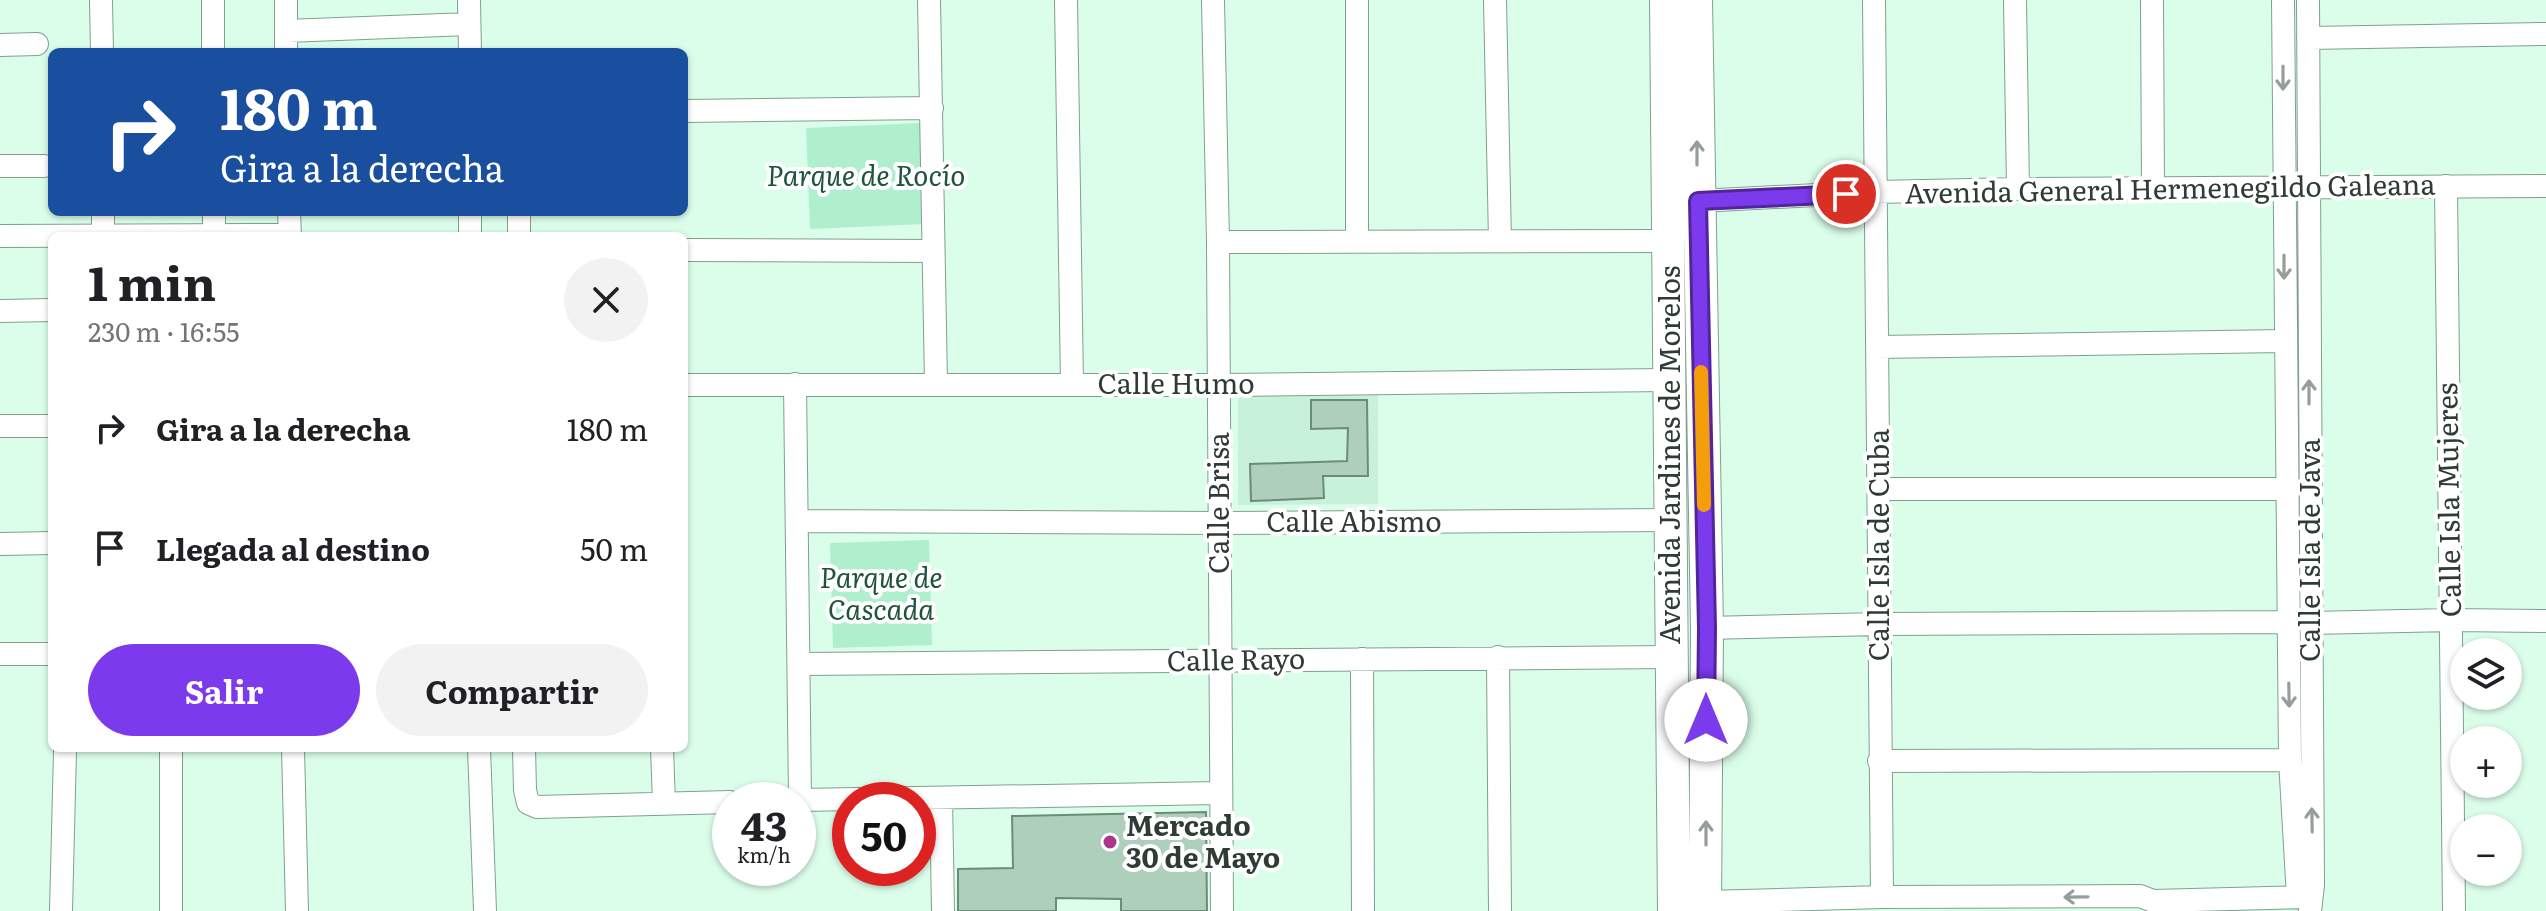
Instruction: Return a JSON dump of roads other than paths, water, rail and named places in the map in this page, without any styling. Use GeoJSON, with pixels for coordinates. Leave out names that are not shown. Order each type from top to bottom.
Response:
{"type":"FeatureCollection","features":[{"type":"Feature","properties":{"kind":"main road","name":"Avenida Jardines de Morelos"},"geometry":{"type":"LineString","coordinates":[[1666,0],[1674,911]]}},
{"type":"Feature","properties":{"kind":"main road","name":"Avenida Jardines de Morelos"},"geometry":{"type":"LineString","coordinates":[[1696,0],[1707,628],[1705,907]]}},
{"type":"Feature","properties":{"kind":"main road"},"geometry":{"type":"LineString","coordinates":[[1668,313],[1700,314]]}},
{"type":"Feature","properties":{"kind":"main road"},"geometry":{"type":"LineString","coordinates":[[1671,577],[1706,577]]}},
{"type":"Feature","properties":{"kind":"street"},"geometry":{"type":"LineString","coordinates":[[101,0],[102,48]]}},
{"type":"Feature","properties":{"kind":"street"},"geometry":{"type":"LineString","coordinates":[[213,0],[213,48]]}},
{"type":"Feature","properties":{"kind":"street"},"geometry":{"type":"LineString","coordinates":[[286,0],[286,41],[469,24]]}},
{"type":"Feature","properties":{"kind":"street"},"geometry":{"type":"LineString","coordinates":[[469,0],[470,48]]}},
{"type":"Feature","properties":{"kind":"street"},"geometry":{"type":"LineString","coordinates":[[929,0],[936,383]]}},
{"type":"Feature","properties":{"kind":"street"},"geometry":{"type":"LineString","coordinates":[[1066,0],[1072,383]]}},
{"type":"Feature","properties":{"kind":"street","name":"Calle Brisa"},"geometry":{"type":"LineString","coordinates":[[1213,0],[1218,242],[1222,911]]}},
{"type":"Feature","properties":{"kind":"street"},"geometry":{"type":"LineString","coordinates":[[1357,0],[1357,241]]}},
{"type":"Feature","properties":{"kind":"street"},"geometry":{"type":"LineString","coordinates":[[1495,0],[1500,241]]}},
{"type":"Feature","properties":{"kind":"street","name":"Calle Isla de Cuba"},"geometry":{"type":"LineString","coordinates":[[1874,0],[1882,897]]}},
{"type":"Feature","properties":{"kind":"street"},"geometry":{"type":"LineString","coordinates":[[2015,0],[2018,189]]}},
{"type":"Feature","properties":{"kind":"street"},"geometry":{"type":"LineString","coordinates":[[2152,0],[2153,190]]}},
{"type":"Feature","properties":{"kind":"street","name":"Calle Isla de Java"},"geometry":{"type":"LineString","coordinates":[[2283,0],[2287,489],[2299,551]]}},
{"type":"Feature","properties":{"kind":"street","name":"Calle Isla de Java"},"geometry":{"type":"LineString","coordinates":[[2306,902],[2313,885],[2299,623],[2299,551],[2309,189],[2308,0]]}},
{"type":"Feature","properties":{"kind":"street"},"geometry":{"type":"LineString","coordinates":[[2308,38],[2546,34]]}},
{"type":"Feature","properties":{"kind":"street"},"geometry":{"type":"LineString","coordinates":[[0,45],[37,44]]}},
{"type":"Feature","properties":{"kind":"street"},"geometry":{"type":"LineString","coordinates":[[688,111],[932,108]]}},
{"type":"Feature","properties":{"kind":"street"},"geometry":{"type":"LineString","coordinates":[[0,166],[44,166]]}},
{"type":"Feature","properties":{"kind":"street","name":"Calle Isla Mujeres"},"geometry":{"type":"LineString","coordinates":[[2446,186],[2454,911]]}},
{"type":"Feature","properties":{"kind":"street","name":"Avenida General Hermenegildo Galeana"},"geometry":{"type":"LineString","coordinates":[[1698,201],[2018,189],[2546,186]]}},
{"type":"Feature","properties":{"kind":"street"},"geometry":{"type":"LineString","coordinates":[[0,236],[103,223],[214,223],[267,232]]}},
{"type":"Feature","properties":{"kind":"street"},"geometry":{"type":"LineString","coordinates":[[1218,242],[1669,241]]}},
{"type":"Feature","properties":{"kind":"street"},"geometry":{"type":"LineString","coordinates":[[688,250],[933,251]]}},
{"type":"Feature","properties":{"kind":"street"},"geometry":{"type":"LineString","coordinates":[[0,311],[48,310]]}},
{"type":"Feature","properties":{"kind":"street"},"geometry":{"type":"LineString","coordinates":[[1877,347],[2284,341]]}},
{"type":"Feature","properties":{"kind":"street","name":"Calle Humo"},"geometry":{"type":"LineString","coordinates":[[688,385],[1219,385],[1668,380]]}},
{"type":"Feature","properties":{"kind":"street"},"geometry":{"type":"LineString","coordinates":[[795,384],[799,782]]}},
{"type":"Feature","properties":{"kind":"street"},"geometry":{"type":"LineString","coordinates":[[0,426],[48,426]]}},
{"type":"Feature","properties":{"kind":"street"},"geometry":{"type":"LineString","coordinates":[[1879,489],[2287,489]]}},
{"type":"Feature","properties":{"kind":"street","name":"Calle Abismo"},"geometry":{"type":"LineString","coordinates":[[798,521],[1219,523],[1671,520]]}},
{"type":"Feature","properties":{"kind":"street"},"geometry":{"type":"LineString","coordinates":[[0,544],[48,543]]}},
{"type":"Feature","properties":{"kind":"street"},"geometry":{"type":"LineString","coordinates":[[1707,628],[1879,624],[2546,621]]}},
{"type":"Feature","properties":{"kind":"street","name":"Calle Isla de Java"},"geometry":{"type":"LineString","coordinates":[[2299,623],[2290,760],[2306,902]]}},
{"type":"Feature","properties":{"kind":"street"},"geometry":{"type":"LineString","coordinates":[[0,654],[48,654]]}},
{"type":"Feature","properties":{"kind":"street"},"geometry":{"type":"LineString","coordinates":[[1498,657],[1500,911]]}},
{"type":"Feature","properties":{"kind":"street","name":"Calle Rayo"},"geometry":{"type":"LineString","coordinates":[[800,664],[1672,657]]}},
{"type":"Feature","properties":{"kind":"street"},"geometry":{"type":"LineString","coordinates":[[1362,659],[1363,911]]}},
{"type":"Feature","properties":{"kind":"street"},"geometry":{"type":"LineString","coordinates":[[61,911],[65,752]]}},
{"type":"Feature","properties":{"kind":"street"},"geometry":{"type":"LineString","coordinates":[[171,752],[171,911]]}},
{"type":"Feature","properties":{"kind":"street"},"geometry":{"type":"LineString","coordinates":[[293,752],[297,911]]}},
{"type":"Feature","properties":{"kind":"street"},"geometry":{"type":"LineString","coordinates":[[479,752],[485,911]]}},
{"type":"Feature","properties":{"kind":"street"},"geometry":{"type":"LineString","coordinates":[[524,752],[528,803],[537,807],[712,802]]}},
{"type":"Feature","properties":{"kind":"street"},"geometry":{"type":"LineString","coordinates":[[662,752],[664,803]]}},
{"type":"Feature","properties":{"kind":"street"},"geometry":{"type":"LineString","coordinates":[[1879,761],[2290,760]]}},
{"type":"Feature","properties":{"kind":"street"},"geometry":{"type":"LineString","coordinates":[[816,800],[1220,793]]}},
{"type":"Feature","properties":{"kind":"street"},"geometry":{"type":"LineString","coordinates":[[941,798],[943,911]]}},
{"type":"Feature","properties":{"kind":"street"},"geometry":{"type":"LineString","coordinates":[[1705,907],[1882,897],[1949,904],[2140,896],[2153,906],[2306,902]]}},
{"type":"Feature","properties":{"kind":"place","name":"Mercado 30 de Mayo"},"geometry":{"type":"Point","coordinates":[1110,842]}},
{"type":"Feature","properties":{"kind":"park label","name":"Parque de Rocío"},"geometry":{"type":"Point","coordinates":[866,176]}},
{"type":"Feature","properties":{"kind":"park label","name":"Parque de Cascada"},"geometry":{"type":"Point","coordinates":[881,594]}}]}
